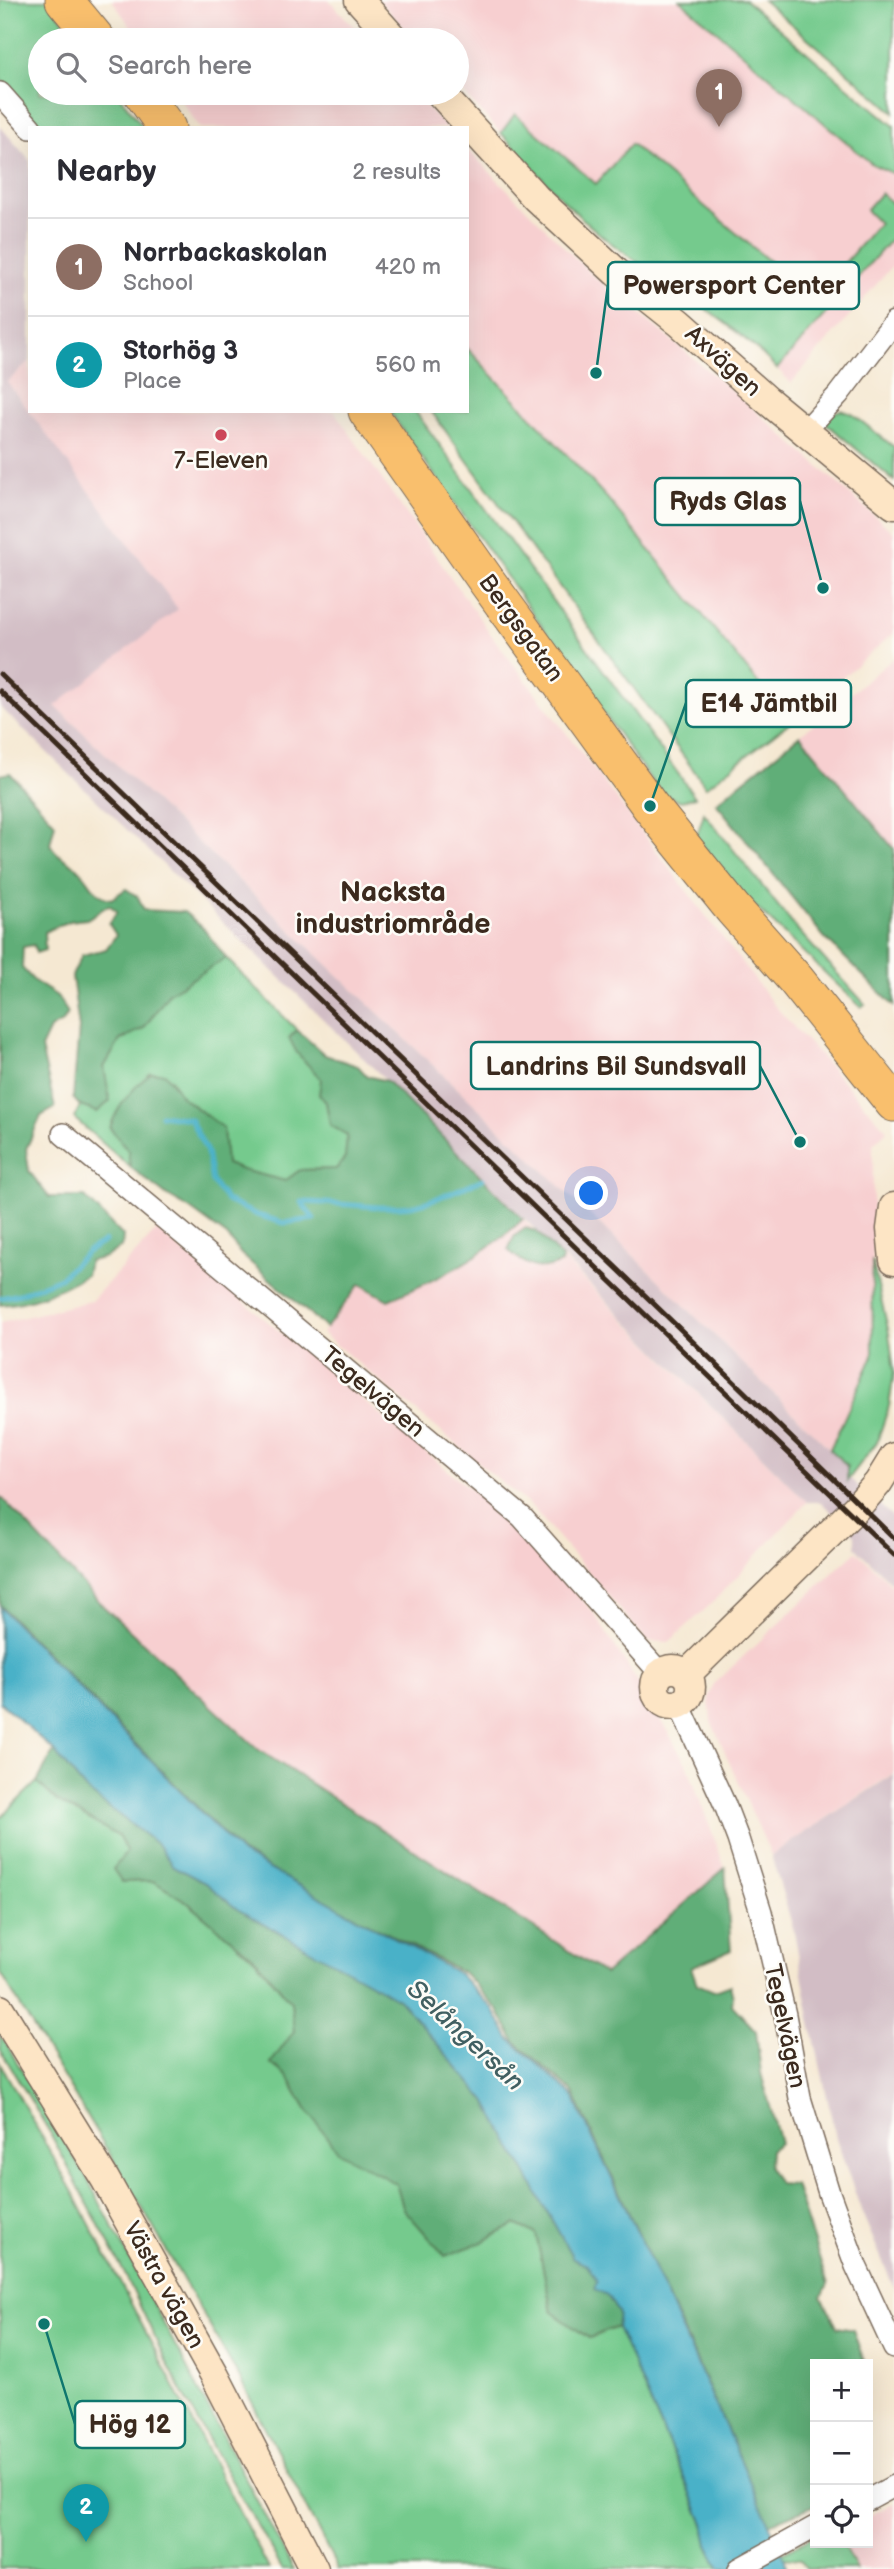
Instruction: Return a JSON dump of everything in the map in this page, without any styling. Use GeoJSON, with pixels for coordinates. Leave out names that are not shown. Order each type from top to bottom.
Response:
{"type":"FeatureCollection","features":[{"type":"Feature","properties":{"kind":"highway"},"geometry":{"type":"LineString","coordinates":[[64,0],[87,28]]}},
{"type":"Feature","properties":{"kind":"highway"},"geometry":{"type":"LineString","coordinates":[[85,0],[102,28]]}},
{"type":"Feature","properties":{"kind":"highway"},"geometry":{"type":"LineString","coordinates":[[150,105],[166,126]]}},
{"type":"Feature","properties":{"kind":"highway","name":"Bergsgatan"},"geometry":{"type":"LineString","coordinates":[[368,413],[496,594],[679,842],[804,990],[894,1103]]}},
{"type":"Feature","properties":{"kind":"highway","name":"Bergsgatan"},"geometry":{"type":"LineString","coordinates":[[679,842],[858,1024],[894,1066]]}},
{"type":"Feature","properties":{"kind":"street"},"geometry":{"type":"LineString","coordinates":[[359,0],[384,28]]}},
{"type":"Feature","properties":{"kind":"street"},"geometry":{"type":"LineString","coordinates":[[0,93],[29,126]]}},
{"type":"Feature","properties":{"kind":"street","name":"Axvägen"},"geometry":{"type":"LineString","coordinates":[[451,105],[536,198],[616,272],[894,505]]}},
{"type":"Feature","properties":{"kind":"street"},"geometry":{"type":"LineString","coordinates":[[805,431],[838,395],[894,322]]}},
{"type":"Feature","properties":{"kind":"street","name":"Tegelvägen"},"geometry":{"type":"LineString","coordinates":[[63,1134],[522,1517],[673,1674]]}},
{"type":"Feature","properties":{"kind":"street"},"geometry":{"type":"LineString","coordinates":[[894,1207],[891,1229],[894,1260]]}},
{"type":"Feature","properties":{"kind":"street"},"geometry":{"type":"LineString","coordinates":[[673,1674],[856,1508],[878,1483],[894,1457]]}},
{"type":"Feature","properties":{"kind":"street"},"geometry":{"type":"LineString","coordinates":[[673,1674],[690,1679],[691,1691],[679,1704]]}},
{"type":"Feature","properties":{"kind":"street","name":"Tegelvägen"},"geometry":{"type":"LineString","coordinates":[[679,1704],[725,1805],[741,1849],[761,1912],[785,2015],[800,2098],[829,2193],[856,2266],[894,2348]]}},
{"type":"Feature","properties":{"kind":"street","name":"Västra vägen"},"geometry":{"type":"LineString","coordinates":[[0,2009],[104,2179],[189,2329],[314,2569]]}},
{"type":"Feature","properties":{"kind":"street"},"geometry":{"type":"LineString","coordinates":[[873,2497],[894,2486]]}},
{"type":"Feature","properties":{"kind":"street"},"geometry":{"type":"LineString","coordinates":[[739,2569],[809,2530]]}},
{"type":"Feature","properties":{"kind":"shaded area"},"geometry":{"type":"Polygon","coordinates":[[[112,0],[329,0],[355,28],[132,28],[112,0]]]}},
{"type":"Feature","properties":{"kind":"shaded area"},"geometry":{"type":"Polygon","coordinates":[[[379,0],[745,0],[894,126],[894,264],[791,383],[765,356],[696,301],[613,245],[564,201],[469,99],[469,28],[404,28],[379,0]]]}},
{"type":"Feature","properties":{"kind":"shaded area"},"geometry":{"type":"Polygon","coordinates":[[[184,105],[425,105],[445,126],[199,126],[184,105]]]}},
{"type":"Feature","properties":{"kind":"shaded area"},"geometry":{"type":"Polygon","coordinates":[[[0,126],[28,159],[28,363],[7,382],[178,609],[55,706],[641,1263],[847,1466],[847,1476],[894,1518],[894,1585],[855,1547],[855,1535],[821,1502],[807,1502],[387,1081],[0,707],[0,126]]]}},
{"type":"Feature","properties":{"kind":"shaded area"},"geometry":{"type":"Polygon","coordinates":[[[469,151],[590,273],[734,392],[894,533],[894,633],[790,722],[607,498],[469,350],[469,151]]]}},
{"type":"Feature","properties":{"kind":"shaded area"},"geometry":{"type":"Polygon","coordinates":[[[28,363],[28,413],[335,413],[492,636],[774,1005],[887,1130],[873,1144],[873,1356],[830,1449],[641,1263],[54,705],[7,382],[28,363]]]}},
{"type":"Feature","properties":{"kind":"shaded area"},"geometry":{"type":"Polygon","coordinates":[[[894,658],[894,849],[800,735],[894,658]]]}},
{"type":"Feature","properties":{"kind":"shaded area"},"geometry":{"type":"Polygon","coordinates":[[[523,1219],[807,1502],[710,1605],[669,1642],[647,1641],[533,1508],[322,1333],[360,1284],[388,1300],[440,1278],[508,1233],[523,1219]]]}},
{"type":"Feature","properties":{"kind":"shaded area"},"geometry":{"type":"Polygon","coordinates":[[[157,1230],[514,1525],[593,1612],[647,1696],[687,1765],[725,1868],[606,1974],[259,1750],[104,1607],[0,1496],[0,1323],[91,1301],[157,1230]]]}},
{"type":"Feature","properties":{"kind":"shaded area"},"geometry":{"type":"Polygon","coordinates":[[[856,1551],[894,1587],[894,1773],[771,1855],[711,1721],[709,1697],[714,1684],[856,1551]]]}},
{"type":"Feature","properties":{"kind":"shaded area"},"geometry":{"type":"Polygon","coordinates":[[[894,1774],[894,2288],[862,2213],[836,2138],[794,1931],[771,1855],[894,1774]]]}},
{"type":"Feature","properties":{"kind":"shaded area"},"geometry":{"type":"Polygon","coordinates":[[[894,2504],[894,2569],[856,2569],[844,2548],[873,2548],[873,2514],[894,2504]]]}},
{"type":"Feature","properties":{"kind":"green space"},"geometry":{"type":"Polygon","coordinates":[[[0,0],[48,0],[69,28],[28,28],[28,105],[126,105],[142,126],[41,126],[0,79],[0,0]]]}},
{"type":"Feature","properties":{"kind":"green space"},"geometry":{"type":"Polygon","coordinates":[[[680,0],[745,0],[894,126],[894,174],[872,164],[680,0]]]}},
{"type":"Feature","properties":{"kind":"green space"},"geometry":{"type":"Polygon","coordinates":[[[763,0],[894,0],[894,112],[763,0]]]}},
{"type":"Feature","properties":{"kind":"green space"},"geometry":{"type":"Polygon","coordinates":[[[515,114],[596,184],[631,144],[814,299],[879,223],[866,210],[881,193],[894,205],[894,236],[777,369],[739,334],[599,234],[570,206],[501,133],[515,114]]]}},
{"type":"Feature","properties":{"kind":"green space"},"geometry":{"type":"Polygon","coordinates":[[[469,350],[607,498],[790,722],[706,787],[432,413],[469,413],[469,350]]]}},
{"type":"Feature","properties":{"kind":"green space"},"geometry":{"type":"Polygon","coordinates":[[[841,410],[852,414],[894,447],[894,481],[826,423],[833,413],[841,410]]]}},
{"type":"Feature","properties":{"kind":"green space"},"geometry":{"type":"Polygon","coordinates":[[[390,413],[416,413],[695,797],[681,801],[661,794],[390,413]]]}},
{"type":"Feature","properties":{"kind":"green space"},"geometry":{"type":"Polygon","coordinates":[[[800,735],[894,849],[894,1006],[824,937],[716,803],[800,735]]]}},
{"type":"Feature","properties":{"kind":"green space"},"geometry":{"type":"Polygon","coordinates":[[[10,773],[55,823],[50,844],[80,870],[99,894],[111,899],[126,889],[138,897],[144,910],[184,912],[203,928],[226,958],[169,993],[144,1028],[120,1040],[104,1067],[110,1101],[97,1112],[80,1106],[73,1098],[79,1028],[72,976],[82,955],[106,949],[116,935],[109,924],[117,911],[109,905],[87,919],[69,921],[44,932],[45,950],[36,953],[34,945],[23,947],[22,968],[34,981],[57,996],[68,1013],[62,1022],[50,1029],[41,1048],[55,1108],[41,1116],[26,1149],[29,1171],[49,1197],[85,1197],[123,1236],[122,1246],[106,1257],[89,1261],[86,1275],[44,1295],[23,1302],[0,1305],[0,775],[10,773]]]}},
{"type":"Feature","properties":{"kind":"green space"},"geometry":{"type":"Polygon","coordinates":[[[704,813],[795,927],[865,1004],[861,1007],[743,895],[696,838],[704,813]]]}},
{"type":"Feature","properties":{"kind":"green space"},"geometry":{"type":"Polygon","coordinates":[[[226,958],[297,1030],[290,1038],[322,1079],[319,1095],[326,1102],[330,1124],[347,1135],[346,1158],[336,1169],[300,1170],[285,1181],[226,1164],[223,1128],[182,1097],[171,1079],[135,1098],[114,1119],[110,1128],[128,1150],[130,1167],[74,1118],[80,1106],[97,1112],[106,1081],[104,1067],[120,1040],[144,1028],[169,993],[226,958]]]}},
{"type":"Feature","properties":{"kind":"green space"},"geometry":{"type":"Polygon","coordinates":[[[297,1030],[325,1055],[358,1066],[367,1076],[387,1081],[523,1219],[476,1256],[388,1300],[360,1284],[326,1328],[241,1254],[227,1236],[130,1167],[128,1150],[110,1128],[122,1105],[138,1084],[151,1073],[165,1073],[182,1097],[223,1128],[226,1164],[285,1181],[300,1170],[336,1169],[345,1158],[347,1135],[330,1125],[326,1102],[319,1095],[321,1079],[297,1053],[289,1038],[297,1030]]]}},
{"type":"Feature","properties":{"kind":"green space"},"geometry":{"type":"Polygon","coordinates":[[[525,1228],[536,1231],[562,1258],[561,1263],[539,1268],[520,1260],[508,1250],[514,1237],[525,1228]]]}},
{"type":"Feature","properties":{"kind":"green space"},"geometry":{"type":"Polygon","coordinates":[[[872,1260],[889,1333],[894,1372],[889,1406],[877,1442],[847,1481],[847,1466],[830,1449],[873,1356],[872,1260]]]}},
{"type":"Feature","properties":{"kind":"green space"},"geometry":{"type":"Polygon","coordinates":[[[0,1496],[104,1607],[259,1750],[605,1974],[725,1868],[731,1950],[691,1967],[697,1984],[714,1991],[730,1985],[732,2005],[756,2031],[761,2073],[780,2143],[770,2150],[769,2168],[778,2184],[795,2185],[828,2285],[822,2297],[837,2327],[853,2330],[863,2359],[810,2359],[810,2507],[769,2524],[573,2092],[515,2042],[498,2010],[464,1973],[326,1901],[241,1852],[0,1605],[0,1496]]]}},
{"type":"Feature","properties":{"kind":"green space"},"geometry":{"type":"Polygon","coordinates":[[[54,1751],[86,1790],[157,1844],[173,1866],[207,1884],[237,1909],[399,1999],[486,2101],[573,2258],[587,2264],[619,2314],[617,2327],[589,2338],[552,2312],[536,2234],[516,2224],[480,2243],[445,2256],[404,2209],[396,2184],[339,2152],[306,2109],[288,2077],[271,2063],[294,2031],[291,2002],[257,1961],[187,1902],[153,1881],[122,1882],[113,1869],[127,1852],[118,1836],[57,1801],[37,1782],[54,1751]]]}},
{"type":"Feature","properties":{"kind":"green space"},"geometry":{"type":"Polygon","coordinates":[[[37,1782],[57,1801],[118,1836],[127,1852],[122,1882],[153,1881],[187,1902],[257,1961],[291,2002],[294,2031],[271,2064],[288,2077],[306,2109],[396,2184],[404,2209],[480,2243],[516,2224],[536,2234],[552,2312],[589,2338],[617,2327],[704,2524],[708,2545],[719,2568],[338,2569],[239,2377],[138,2201],[0,1972],[0,1818],[37,1782]]]}},
{"type":"Feature","properties":{"kind":"green space"},"geometry":{"type":"Polygon","coordinates":[[[0,2034],[88,2180],[293,2569],[282,2569],[199,2423],[126,2276],[49,2131],[0,2049],[0,2034]]]}},
{"type":"Feature","properties":{"kind":"green space"},"geometry":{"type":"Polygon","coordinates":[[[0,2063],[74,2194],[269,2569],[0,2569],[0,2063]]]}},
{"type":"Feature","properties":{"kind":"green space"},"geometry":{"type":"Polygon","coordinates":[[[810,2538],[810,2548],[845,2548],[856,2569],[805,2569],[800,2560],[784,2558],[782,2553],[810,2538]]]}},
{"type":"Feature","properties":{"kind":"water","name":"Selångersån"},"geometry":{"type":"Polygon","coordinates":[[[0,1607],[242,1854],[458,1973],[493,2009],[509,2038],[573,2096],[654,2268],[785,2559],[786,2569],[720,2569],[708,2545],[704,2523],[617,2327],[619,2314],[607,2295],[594,2289],[597,2281],[587,2264],[573,2258],[486,2101],[399,1999],[237,1909],[207,1884],[173,1866],[157,1844],[86,1790],[54,1751],[0,1702],[0,1607]]]}},
{"type":"Feature","properties":{"kind":"waterway"},"geometry":{"type":"LineString","coordinates":[[161,1115],[190,1119],[207,1152],[212,1182],[227,1201],[257,1215],[284,1223],[314,1219],[301,1202],[411,1206],[483,1179]]}},
{"type":"Feature","properties":{"kind":"waterway"},"geometry":{"type":"LineString","coordinates":[[0,1298],[20,1294],[60,1278],[87,1252],[105,1241]]}},
{"type":"Feature","properties":{"kind":"railway"},"geometry":{"type":"LineString","coordinates":[[0,674],[894,1538]]}},
{"type":"Feature","properties":{"kind":"railway"},"geometry":{"type":"LineString","coordinates":[[0,691],[894,1555]]}},
{"type":"Feature","properties":{"kind":"place","name":"Norrbackaskolan"},"geometry":{"type":"Point","coordinates":[719,127]}},
{"type":"Feature","properties":{"kind":"place","name":"Powersport Center"},"geometry":{"type":"Point","coordinates":[596,373]}},
{"type":"Feature","properties":{"kind":"place","name":"7-Eleven"},"geometry":{"type":"Point","coordinates":[221,435]}},
{"type":"Feature","properties":{"kind":"place","name":"Ryds Glas"},"geometry":{"type":"Point","coordinates":[823,588]}},
{"type":"Feature","properties":{"kind":"place","name":"E14 Jämtbil"},"geometry":{"type":"Point","coordinates":[650,806]}},
{"type":"Feature","properties":{"kind":"place","name":"Landrins Bil Sundsvall"},"geometry":{"type":"Point","coordinates":[800,1142]}},
{"type":"Feature","properties":{"kind":"place","name":"Hög 12"},"geometry":{"type":"Point","coordinates":[44,2324]}},
{"type":"Feature","properties":{"kind":"place","name":"Storhög 3"},"geometry":{"type":"Point","coordinates":[86,2542]}},
{"type":"Feature","properties":{"kind":"district","name":"Nacksta industriområde"},"geometry":{"type":"Point","coordinates":[393,908]}}]}
